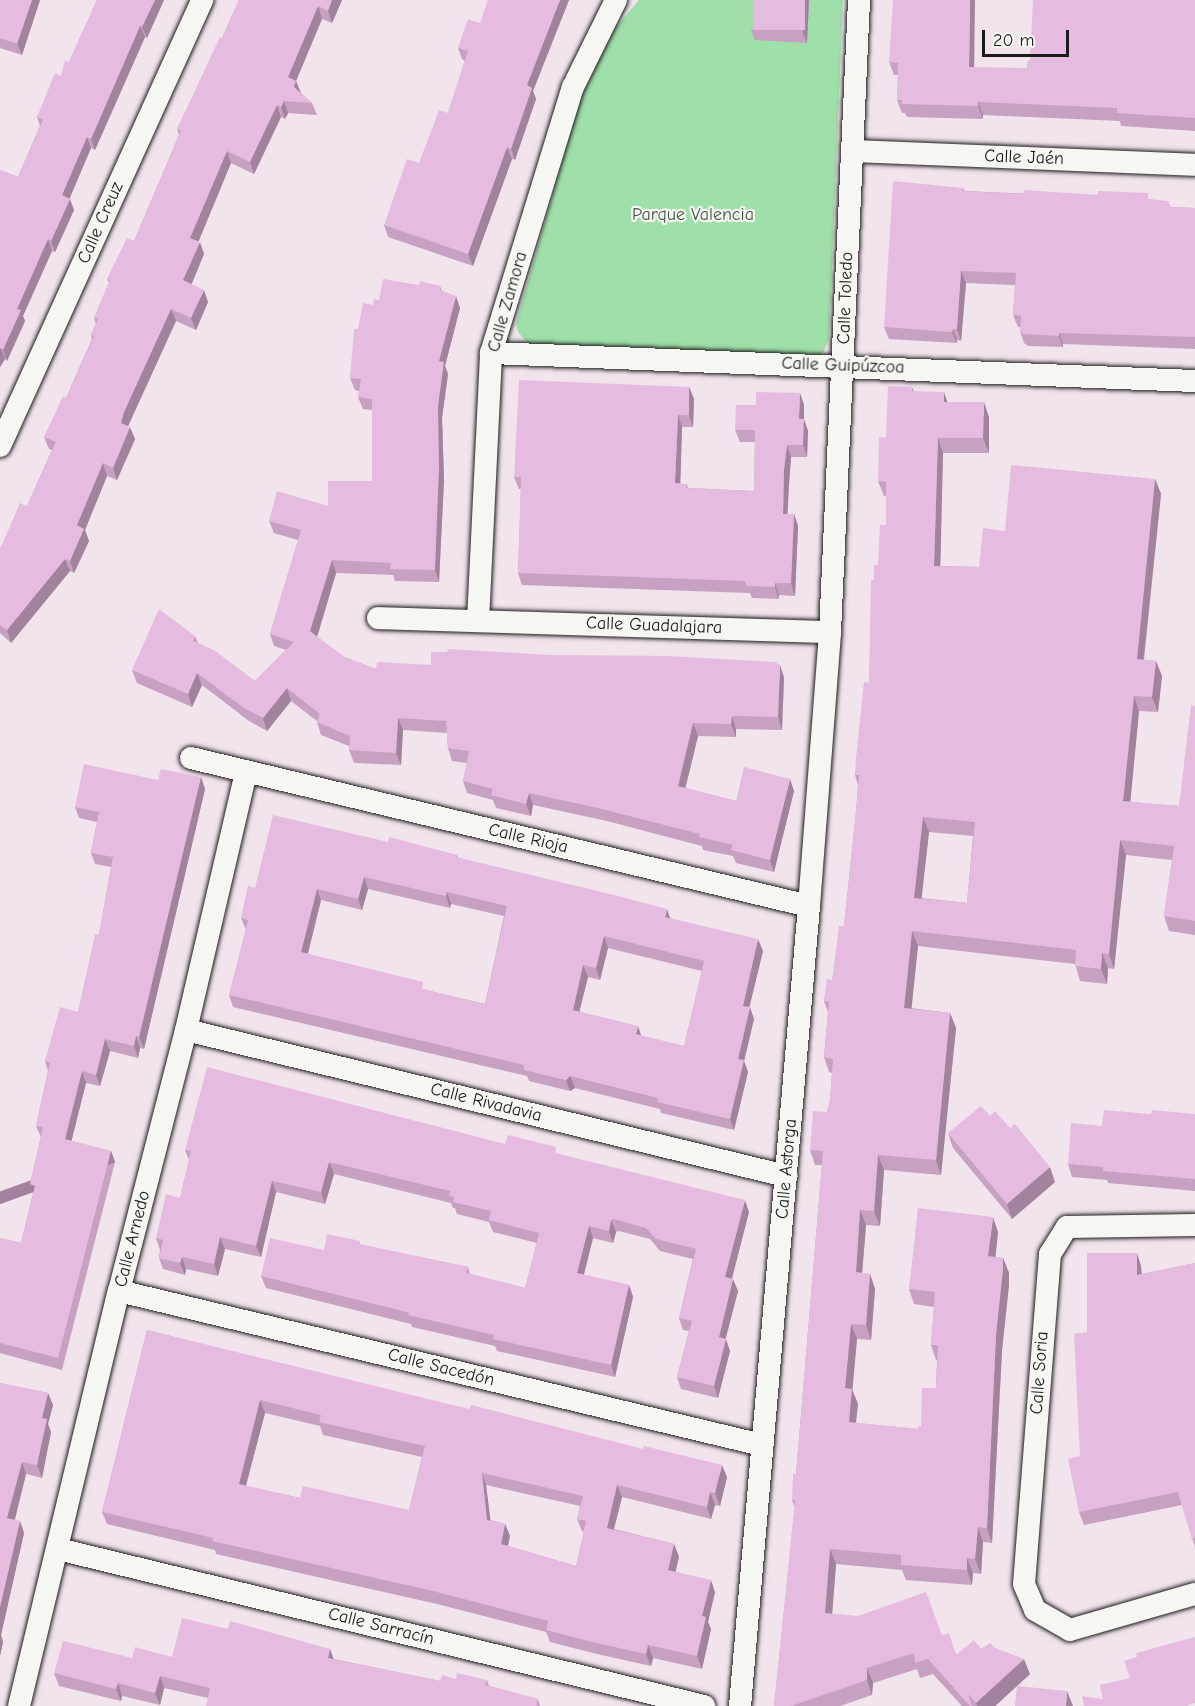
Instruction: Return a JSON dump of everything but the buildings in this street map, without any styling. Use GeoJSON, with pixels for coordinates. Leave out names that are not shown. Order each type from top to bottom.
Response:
{"type":"FeatureCollection","features":[{"type":"Feature","properties":{"kind":"street","name":"Calle Creuz"},"geometry":{"type":"LineString","coordinates":[[0,446],[201,0]]}},
{"type":"Feature","properties":{"kind":"street","name":"Calle Zamora"},"geometry":{"type":"LineString","coordinates":[[478,621],[491,353],[573,87],[616,0]]}},
{"type":"Feature","properties":{"kind":"street","name":"Calle Toledo"},"geometry":{"type":"LineString","coordinates":[[830,632],[859,0]]}},
{"type":"Feature","properties":{"kind":"street","name":"Calle Jaén"},"geometry":{"type":"LineString","coordinates":[[852,151],[1195,165]]}},
{"type":"Feature","properties":{"kind":"street","name":"Calle Guipúzcoa"},"geometry":{"type":"LineString","coordinates":[[491,353],[1195,381]]}},
{"type":"Feature","properties":{"kind":"street","name":"Calle Guadalajara"},"geometry":{"type":"LineString","coordinates":[[378,618],[830,632]]}},
{"type":"Feature","properties":{"kind":"street","name":"Calle Astorga"},"geometry":{"type":"LineString","coordinates":[[740,1706],[809,906],[830,632]]}},
{"type":"Feature","properties":{"kind":"street","name":"Calle Rioja"},"geometry":{"type":"LineString","coordinates":[[191,758],[809,906]]}},
{"type":"Feature","properties":{"kind":"street","name":"Calle Arnedo"},"geometry":{"type":"LineString","coordinates":[[19,1706],[186,1030],[246,773]]}},
{"type":"Feature","properties":{"kind":"street","name":"Calle Rivadavia"},"geometry":{"type":"LineString","coordinates":[[186,1030],[786,1176]]}},
{"type":"Feature","properties":{"kind":"street","name":"Calle Soria"},"geometry":{"type":"LineString","coordinates":[[1195,1225],[1067,1227],[1050,1254],[1024,1584],[1035,1610],[1070,1630],[1195,1594]]}},
{"type":"Feature","properties":{"kind":"street","name":"Calle Sacedón"},"geometry":{"type":"LineString","coordinates":[[120,1291],[762,1445]]}},
{"type":"Feature","properties":{"kind":"street","name":"Calle Sarracín"},"geometry":{"type":"LineString","coordinates":[[58,1549],[704,1706]]}},
{"type":"Feature","properties":{"kind":"green space","name":"Parque Valencia"},"geometry":{"type":"Polygon","coordinates":[[[639,0],[843,0],[829,338],[824,351],[817,358],[531,347],[518,332],[516,323],[585,82],[603,43],[639,0]]]}}]}
